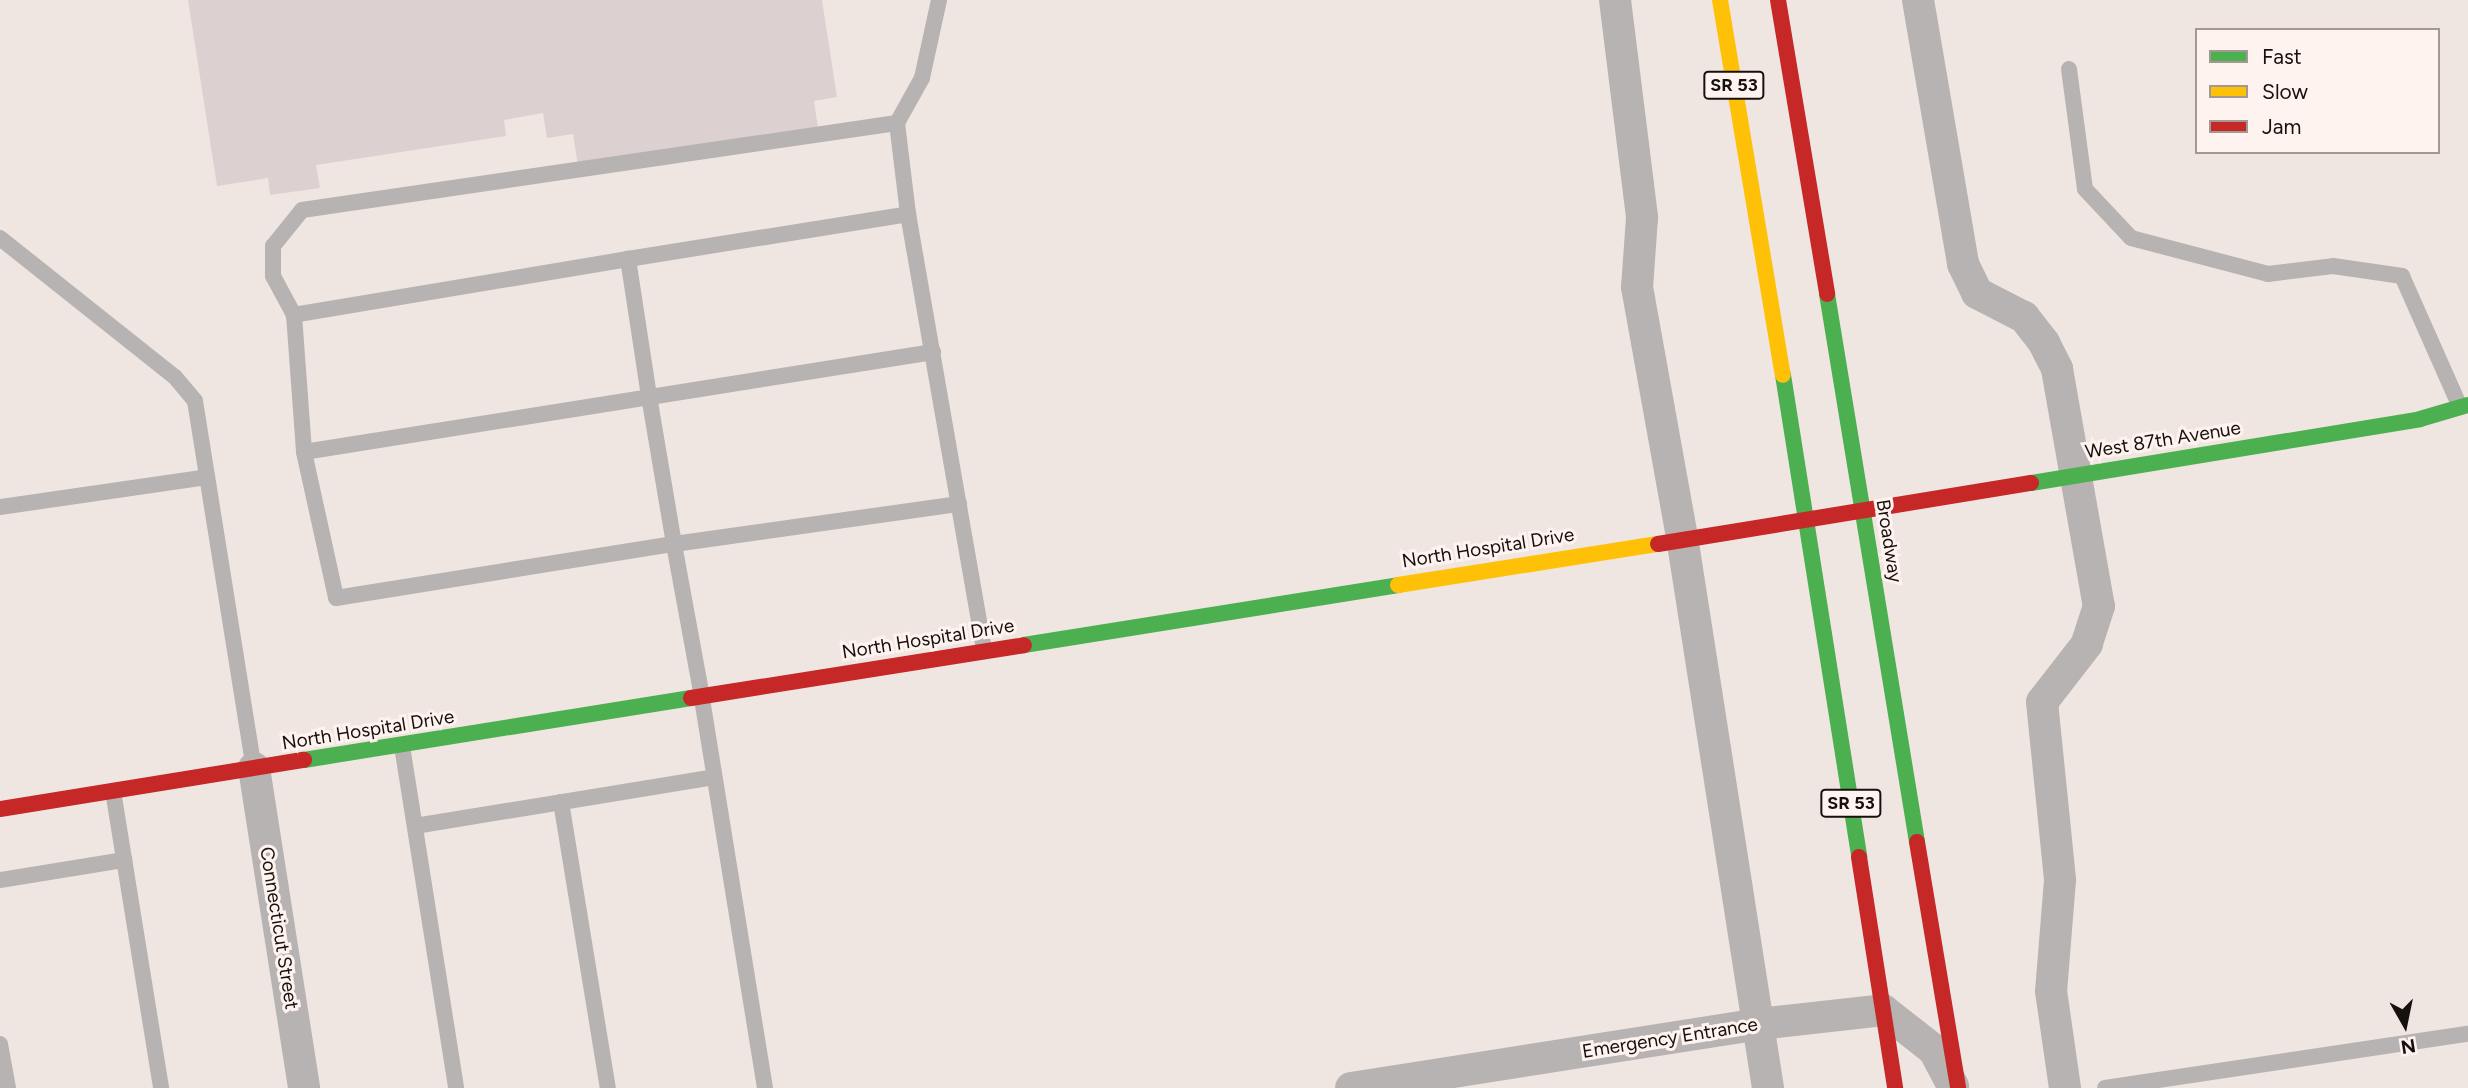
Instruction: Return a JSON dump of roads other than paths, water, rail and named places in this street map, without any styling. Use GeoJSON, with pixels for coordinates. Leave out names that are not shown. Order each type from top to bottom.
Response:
{"type":"FeatureCollection","features":[{"type":"Feature","properties":{"kind":"street"},"geometry":{"type":"LineString","coordinates":[[1615,0],[1642,218],[1637,288],[1682,537],[1759,1024],[1763,1086]]}},
{"type":"Feature","properties":{"kind":"street","name":"SR 53"},"geometry":{"type":"LineString","coordinates":[[1720,0],[1807,519],[1895,1088]]}},
{"type":"Feature","properties":{"kind":"street","name":"Broadway"},"geometry":{"type":"LineString","coordinates":[[1778,0],[1956,1088]]}},
{"type":"Feature","properties":{"kind":"street"},"geometry":{"type":"LineString","coordinates":[[1918,0],[1963,264],[1977,293],[2024,317],[2044,343],[2056,369],[2099,606],[2087,644],[2042,702],[2060,880],[2052,991],[2065,1088]]}},
{"type":"Feature","properties":{"kind":"street","name":"West 87th Avenue"},"geometry":{"type":"LineString","coordinates":[[1863,511],[2420,419],[2464,406]]}},
{"type":"Feature","properties":{"kind":"street","name":"North Hospital Drive"},"geometry":{"type":"LineString","coordinates":[[0,809],[1682,537],[1863,511]]}},
{"type":"Feature","properties":{"kind":"street","name":"Connecticut Street"},"geometry":{"type":"LineString","coordinates":[[254,768],[304,1088]]}},
{"type":"Feature","properties":{"kind":"street"},"geometry":{"type":"LineString","coordinates":[[1883,1010],[1934,1050],[1956,1088]]}},
{"type":"Feature","properties":{"kind":"street","name":"Emergency Entrance"},"geometry":{"type":"LineString","coordinates":[[1351,1088],[1759,1024],[1883,1010]]}},
{"type":"Feature","properties":{"kind":"lane"},"geometry":{"type":"LineString","coordinates":[[939,0],[922,78],[897,123],[908,214],[984,651]]}},
{"type":"Feature","properties":{"kind":"lane"},"geometry":{"type":"LineString","coordinates":[[2069,69],[2085,189],[2131,238],[2268,274],[2333,266],[2402,275],[2464,406]]}},
{"type":"Feature","properties":{"kind":"lane"},"geometry":{"type":"LineString","coordinates":[[897,123],[302,210],[273,246],[274,276],[294,315],[304,452],[336,598],[674,544],[959,504]]}},
{"type":"Feature","properties":{"kind":"lane"},"geometry":{"type":"LineString","coordinates":[[294,315],[908,214]]}},
{"type":"Feature","properties":{"kind":"lane"},"geometry":{"type":"LineString","coordinates":[[0,239],[175,377],[195,401],[254,768]]}},
{"type":"Feature","properties":{"kind":"lane"},"geometry":{"type":"LineString","coordinates":[[628,259],[765,1088]]}},
{"type":"Feature","properties":{"kind":"lane"},"geometry":{"type":"LineString","coordinates":[[304,452],[933,352]]}},
{"type":"Feature","properties":{"kind":"lane"},"geometry":{"type":"LineString","coordinates":[[0,507],[207,477]]}},
{"type":"Feature","properties":{"kind":"lane"},"geometry":{"type":"LineString","coordinates":[[402,746],[456,1088]]}},
{"type":"Feature","properties":{"kind":"lane"},"geometry":{"type":"LineString","coordinates":[[415,826],[715,777]]}},
{"type":"Feature","properties":{"kind":"lane"},"geometry":{"type":"LineString","coordinates":[[113,791],[161,1088]]}},
{"type":"Feature","properties":{"kind":"lane"},"geometry":{"type":"LineString","coordinates":[[561,802],[608,1088]]}},
{"type":"Feature","properties":{"kind":"lane"},"geometry":{"type":"LineString","coordinates":[[0,880],[124,860]]}},
{"type":"Feature","properties":{"kind":"lane"},"geometry":{"type":"LineString","coordinates":[[2105,1088],[2468,1034]]}},
{"type":"Feature","properties":{"kind":"lane"},"geometry":{"type":"LineString","coordinates":[[0,1044],[8,1088]]}}]}
